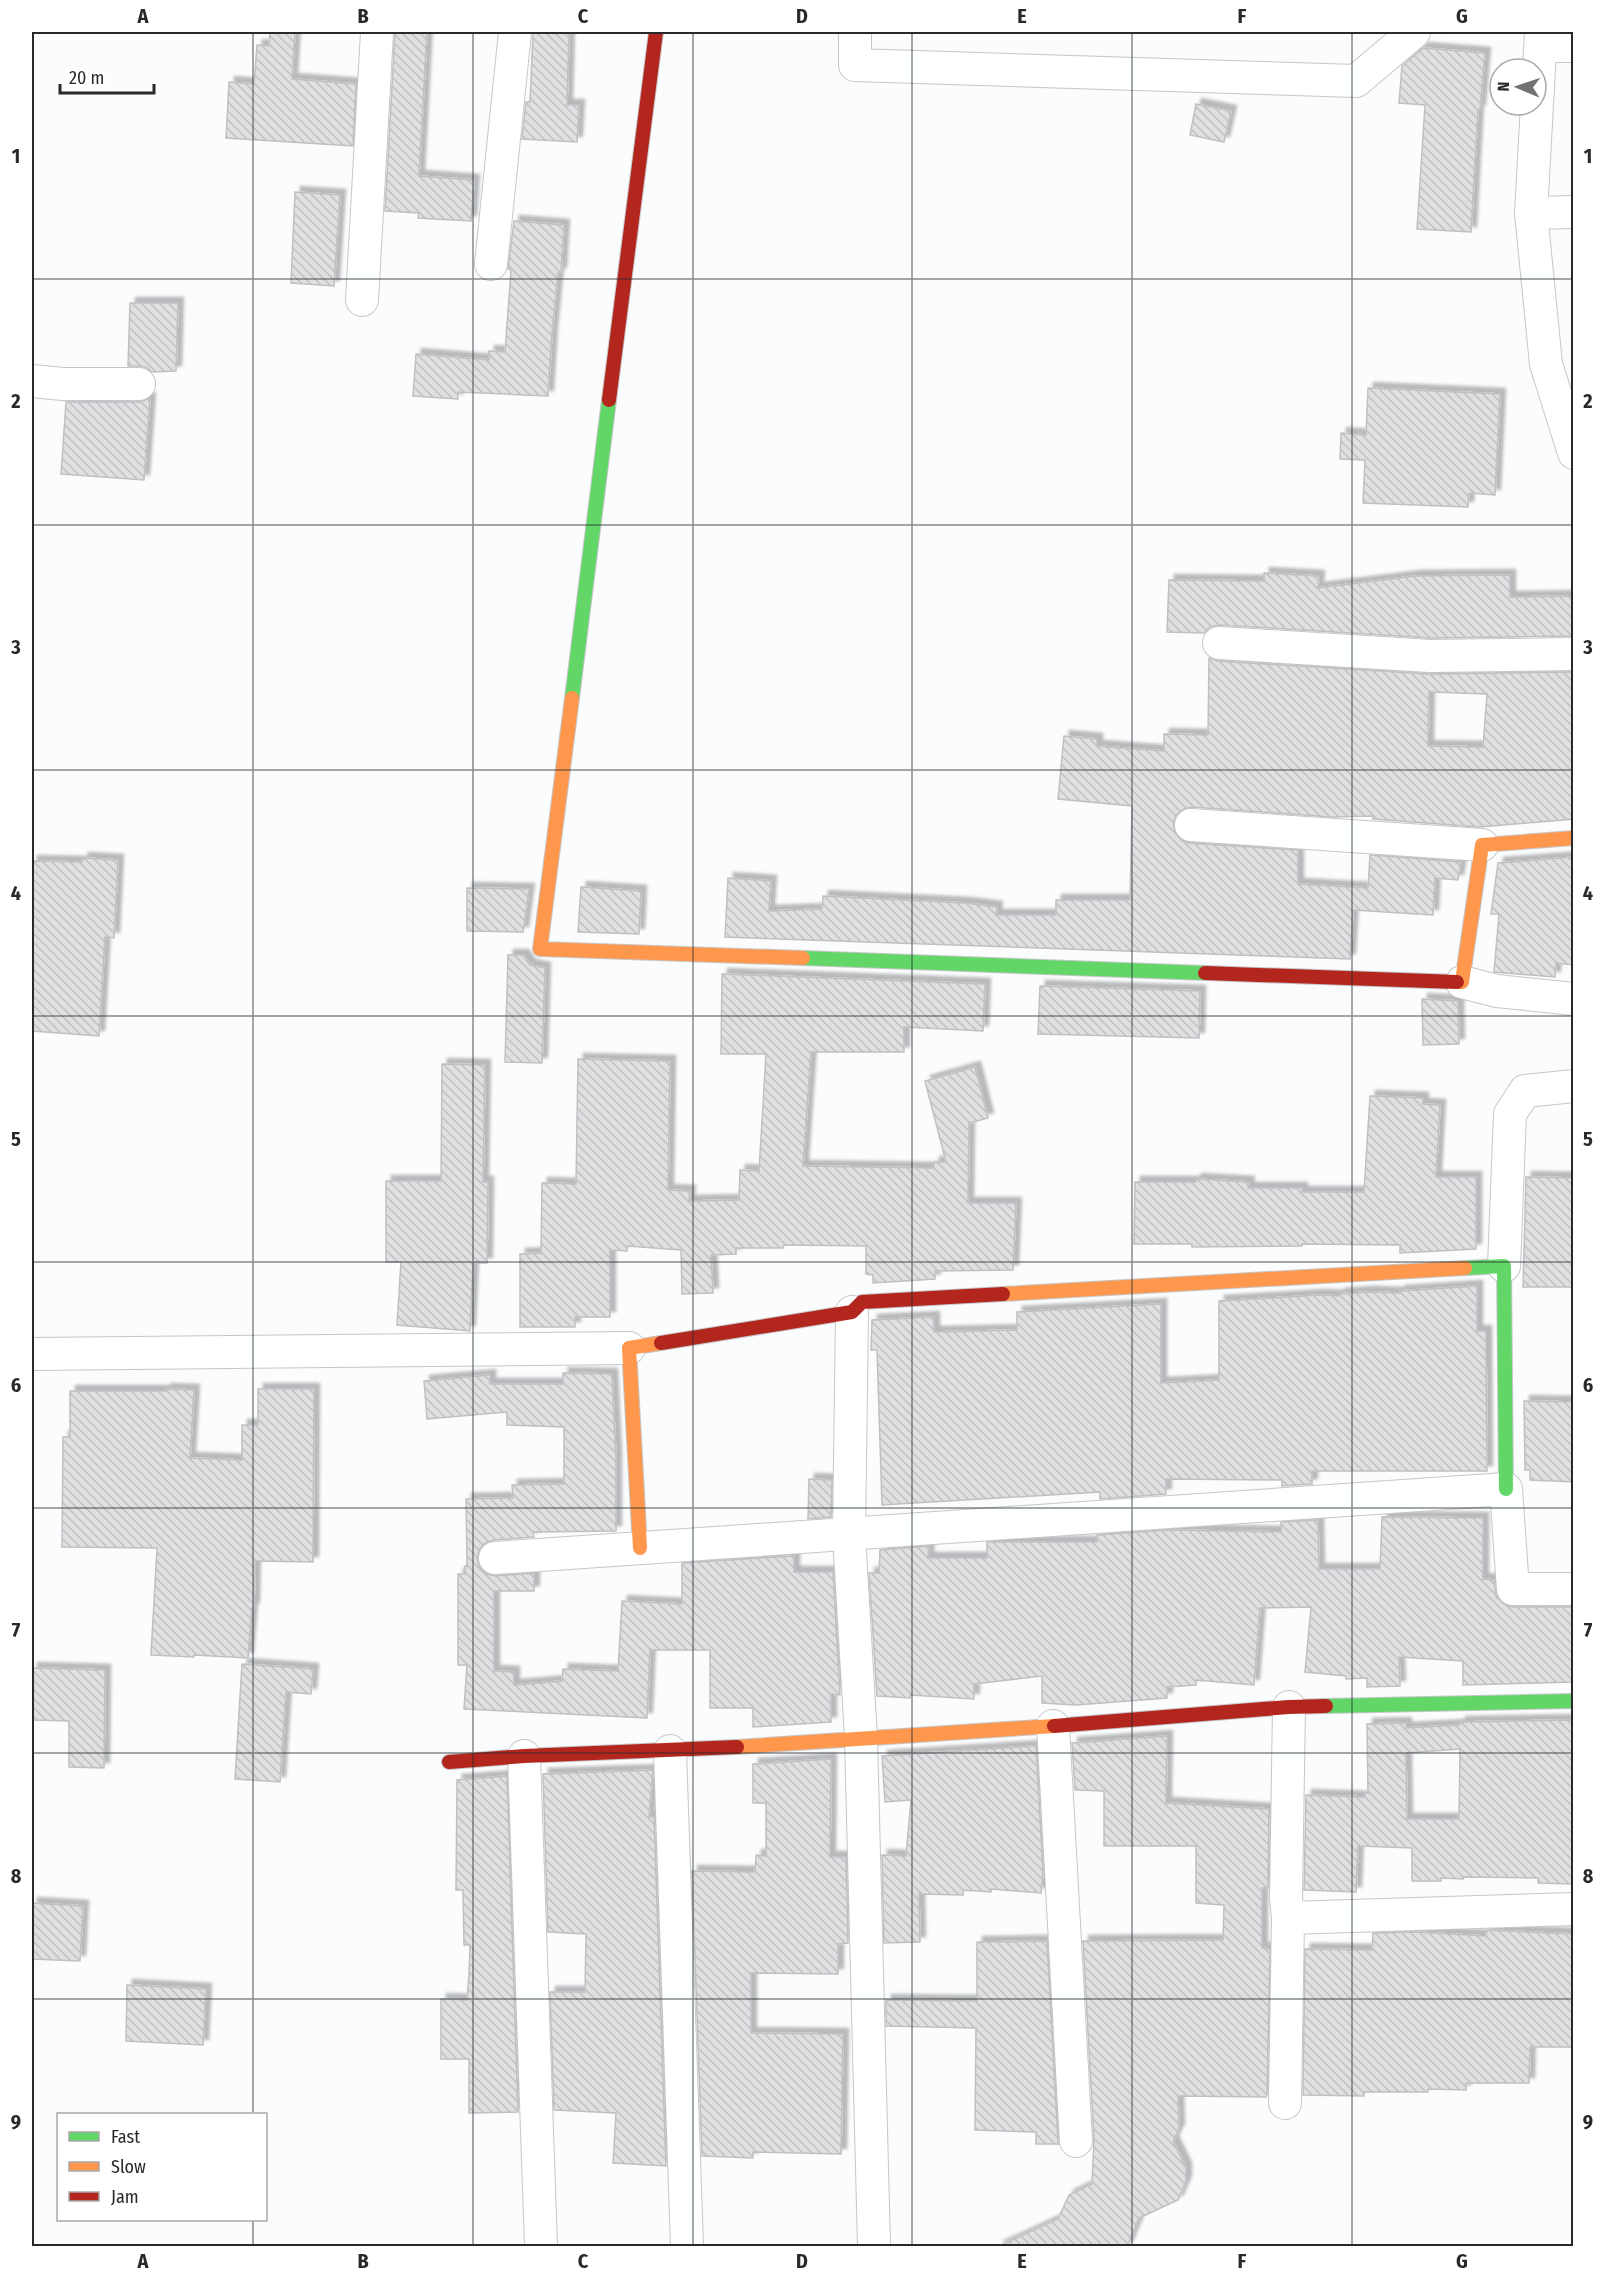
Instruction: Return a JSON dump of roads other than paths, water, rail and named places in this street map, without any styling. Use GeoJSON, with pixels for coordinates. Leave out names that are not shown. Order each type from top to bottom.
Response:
{"type":"FeatureCollection","features":[{"type":"Feature","properties":{"kind":"street"},"geometry":{"type":"LineString","coordinates":[[362,300],[377,32]]}},
{"type":"Feature","properties":{"kind":"street"},"geometry":{"type":"LineString","coordinates":[[491,264],[515,32]]}},
{"type":"Feature","properties":{"kind":"street"},"geometry":{"type":"LineString","coordinates":[[656,32],[540,949],[1462,982],[1497,991],[1574,999]]}},
{"type":"Feature","properties":{"kind":"street"},"geometry":{"type":"LineString","coordinates":[[855,32],[855,66],[1356,81],[1414,32]]}},
{"type":"Feature","properties":{"kind":"street"},"geometry":{"type":"LineString","coordinates":[[1574,46],[1541,39],[1531,213],[1546,363],[1574,453]]}},
{"type":"Feature","properties":{"kind":"street"},"geometry":{"type":"LineString","coordinates":[[1531,213],[1574,212]]}},
{"type":"Feature","properties":{"kind":"street"},"geometry":{"type":"LineString","coordinates":[[32,381],[63,384],[139,384]]}},
{"type":"Feature","properties":{"kind":"street"},"geometry":{"type":"LineString","coordinates":[[1219,643],[1430,656],[1574,654]]}},
{"type":"Feature","properties":{"kind":"street"},"geometry":{"type":"LineString","coordinates":[[1191,825],[1482,845],[1574,838]]}},
{"type":"Feature","properties":{"kind":"street"},"geometry":{"type":"LineString","coordinates":[[1462,982],[1482,845]]}},
{"type":"Feature","properties":{"kind":"street"},"geometry":{"type":"LineString","coordinates":[[1574,1086],[1525,1091],[1510,1114],[1504,1266],[1506,1489],[1513,1589],[1574,1589]]}},
{"type":"Feature","properties":{"kind":"street"},"geometry":{"type":"LineString","coordinates":[[32,1354],[629,1348],[852,1312],[862,1302],[1504,1266]]}},
{"type":"Feature","properties":{"kind":"street"},"geometry":{"type":"LineString","coordinates":[[852,1312],[849,1535],[861,1738],[874,2247]]}},
{"type":"Feature","properties":{"kind":"street"},"geometry":{"type":"LineString","coordinates":[[629,1348],[640,1548]]}},
{"type":"Feature","properties":{"kind":"street"},"geometry":{"type":"LineString","coordinates":[[495,1558],[1506,1489]]}},
{"type":"Feature","properties":{"kind":"street"},"geometry":{"type":"LineString","coordinates":[[449,1762],[524,1756],[670,1751],[1053,1726],[1289,1707],[1574,1701]]}},
{"type":"Feature","properties":{"kind":"street"},"geometry":{"type":"LineString","coordinates":[[1285,2103],[1289,1707]]}},
{"type":"Feature","properties":{"kind":"street"},"geometry":{"type":"LineString","coordinates":[[1053,1726],[1076,2141]]}},
{"type":"Feature","properties":{"kind":"street"},"geometry":{"type":"LineString","coordinates":[[670,1751],[687,2247]]}},
{"type":"Feature","properties":{"kind":"street"},"geometry":{"type":"LineString","coordinates":[[524,1756],[541,2247]]}},
{"type":"Feature","properties":{"kind":"street"},"geometry":{"type":"LineString","coordinates":[[1288,1918],[1574,1910]]}}]}
